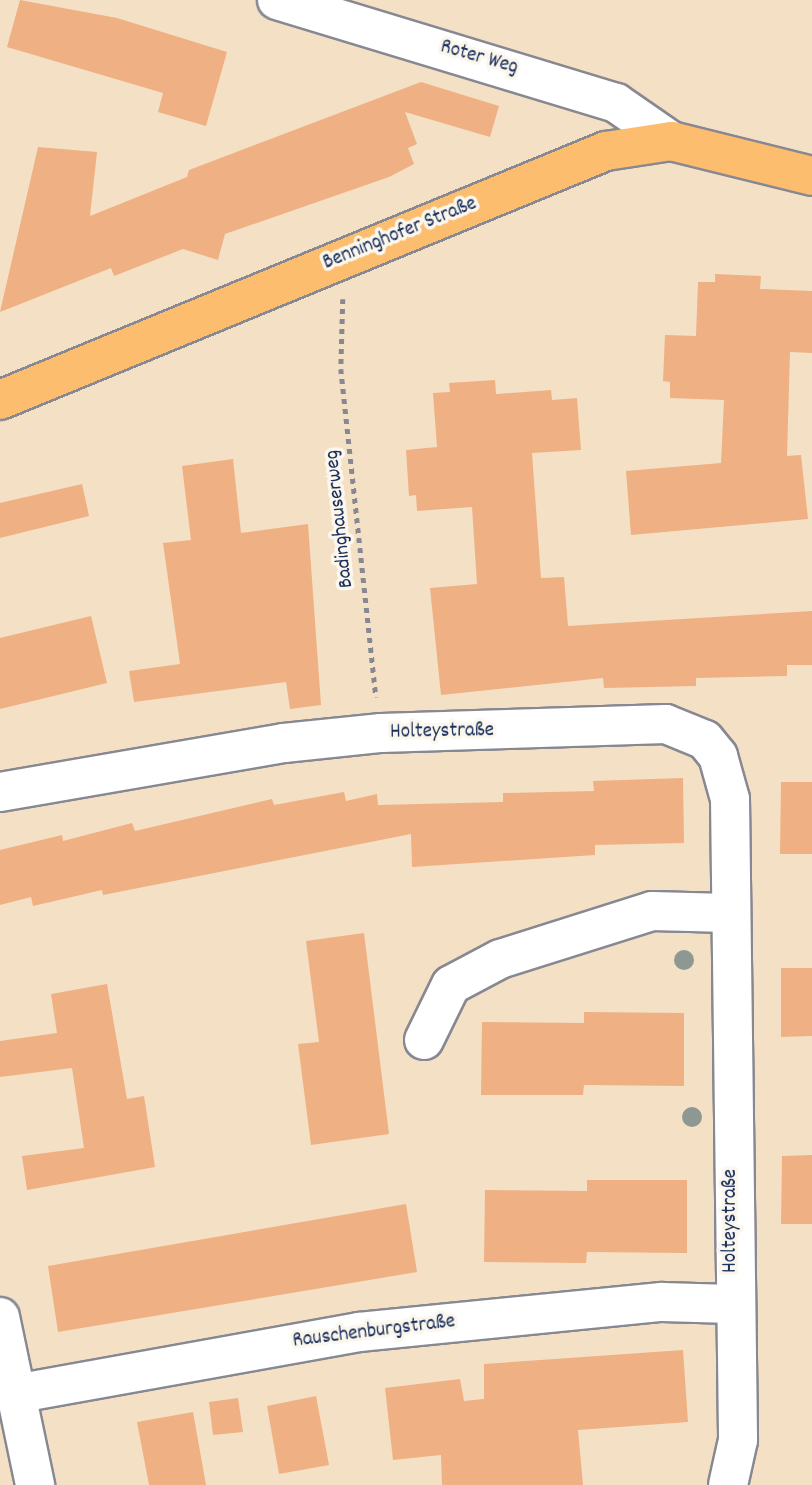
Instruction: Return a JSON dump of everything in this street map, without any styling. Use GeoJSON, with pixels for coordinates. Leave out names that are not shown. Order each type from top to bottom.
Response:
{"type":"FeatureCollection","features":[{"type":"Feature","properties":{"kind":"main road","name":"Benninghofer Straße"},"geometry":{"type":"LineString","coordinates":[[0,400],[572,162],[634,143],[671,141],[812,176]]}},
{"type":"Feature","properties":{"kind":"street","name":"Roter Weg"},"geometry":{"type":"LineString","coordinates":[[277,0],[616,103],[671,141]]}},
{"type":"Feature","properties":{"kind":"street","name":"Holteystraße"},"geometry":{"type":"LineString","coordinates":[[0,792],[257,747],[381,733],[666,724],[693,732],[718,756],[726,775],[732,1304],[738,1440],[728,1485]]}},
{"type":"Feature","properties":{"kind":"street"},"geometry":{"type":"LineString","coordinates":[[424,1040],[451,985],[500,959],[652,911],[728,913]]}},
{"type":"Feature","properties":{"kind":"street","name":"Rauschenburgstraße"},"geometry":{"type":"LineString","coordinates":[[20,1393],[359,1332],[662,1303],[732,1304]]}},
{"type":"Feature","properties":{"kind":"street"},"geometry":{"type":"LineString","coordinates":[[0,1317],[20,1393],[23,1478]]}},
{"type":"Feature","properties":{"kind":"path","name":"Badinghauserweg"},"geometry":{"type":"LineString","coordinates":[[344,300],[341,369],[352,492],[381,733]]}},
{"type":"Feature","properties":{"kind":"building"},"geometry":{"type":"Polygon","coordinates":[[[20,0],[117,18],[227,52],[206,126],[158,112],[163,93],[7,47],[20,0]]]}},
{"type":"Feature","properties":{"kind":"building"},"geometry":{"type":"Polygon","coordinates":[[[421,82],[499,106],[490,137],[405,112],[417,144],[408,148],[414,164],[389,177],[225,234],[218,260],[183,249],[114,276],[111,268],[0,312],[38,147],[97,152],[90,216],[187,177],[189,170],[421,82]]]}},
{"type":"Feature","properties":{"kind":"building"},"geometry":{"type":"Polygon","coordinates":[[[715,274],[761,276],[760,289],[812,291],[812,353],[790,352],[787,456],[801,455],[808,519],[631,535],[626,471],[721,463],[724,400],[670,398],[670,382],[663,381],[665,335],[696,336],[698,282],[715,282],[715,274]]]}},
{"type":"Feature","properties":{"kind":"building"},"geometry":{"type":"Polygon","coordinates":[[[495,380],[496,394],[551,390],[552,400],[577,398],[581,450],[532,453],[541,578],[564,577],[568,626],[812,611],[812,665],[787,665],[787,676],[696,678],[696,686],[604,688],[603,678],[441,695],[430,588],[477,584],[472,507],[417,511],[416,495],[409,496],[406,450],[437,447],[433,393],[450,392],[449,383],[495,380]]]}},
{"type":"Feature","properties":{"kind":"building"},"geometry":{"type":"Polygon","coordinates":[[[233,459],[241,533],[308,524],[321,705],[290,709],[286,682],[134,702],[129,671],[180,664],[163,543],[191,540],[182,466],[233,459]]]}},
{"type":"Feature","properties":{"kind":"building"},"geometry":{"type":"Polygon","coordinates":[[[82,484],[89,516],[0,538],[0,503],[82,484]]]}},
{"type":"Feature","properties":{"kind":"building"},"geometry":{"type":"Polygon","coordinates":[[[91,616],[107,683],[0,709],[0,638],[91,616]]]}},
{"type":"Feature","properties":{"kind":"building"},"geometry":{"type":"Polygon","coordinates":[[[683,778],[684,843],[595,845],[595,855],[412,867],[411,834],[103,895],[102,890],[33,906],[31,897],[0,905],[0,850],[62,835],[63,841],[132,823],[135,831],[272,799],[274,805],[344,792],[346,801],[377,794],[378,805],[503,802],[503,793],[594,791],[593,781],[683,778]]]}},
{"type":"Feature","properties":{"kind":"building"},"geometry":{"type":"Polygon","coordinates":[[[781,782],[812,782],[812,854],[780,854],[781,782]]]}},
{"type":"Feature","properties":{"kind":"building"},"geometry":{"type":"Polygon","coordinates":[[[364,933],[389,1134],[311,1145],[298,1044],[319,1042],[306,941],[364,933]]]}},
{"type":"Feature","properties":{"kind":"building"},"geometry":{"type":"Polygon","coordinates":[[[781,968],[812,968],[812,1036],[781,1037],[781,968]]]}},
{"type":"Feature","properties":{"kind":"building"},"geometry":{"type":"Polygon","coordinates":[[[107,984],[127,1099],[144,1096],[155,1167],[27,1190],[22,1156],[84,1148],[72,1068],[0,1077],[0,1041],[57,1033],[51,994],[107,984]]]}},
{"type":"Feature","properties":{"kind":"building"},"geometry":{"type":"Polygon","coordinates":[[[584,1012],[684,1013],[684,1086],[584,1085],[583,1095],[481,1095],[482,1022],[584,1023],[584,1012]]]}},
{"type":"Feature","properties":{"kind":"building"},"geometry":{"type":"Polygon","coordinates":[[[812,1155],[812,1224],[781,1224],[782,1156],[812,1155]]]}},
{"type":"Feature","properties":{"kind":"building"},"geometry":{"type":"Polygon","coordinates":[[[587,1180],[687,1180],[687,1253],[587,1252],[586,1263],[484,1262],[485,1190],[587,1191],[587,1180]]]}},
{"type":"Feature","properties":{"kind":"building"},"geometry":{"type":"Polygon","coordinates":[[[406,1204],[417,1272],[58,1332],[48,1266],[406,1204]]]}},
{"type":"Feature","properties":{"kind":"building"},"geometry":{"type":"Polygon","coordinates":[[[683,1350],[688,1422],[578,1430],[583,1485],[442,1485],[441,1455],[393,1460],[385,1388],[460,1379],[464,1401],[484,1399],[484,1364],[683,1350]]]}},
{"type":"Feature","properties":{"kind":"building"},"geometry":{"type":"Polygon","coordinates":[[[316,1396],[329,1465],[279,1474],[267,1406],[316,1396]]]}},
{"type":"Feature","properties":{"kind":"building"},"geometry":{"type":"Polygon","coordinates":[[[238,1398],[243,1432],[213,1435],[209,1402],[238,1398]]]}},
{"type":"Feature","properties":{"kind":"building"},"geometry":{"type":"Polygon","coordinates":[[[193,1412],[206,1485],[149,1485],[137,1422],[193,1412]]]}}]}
